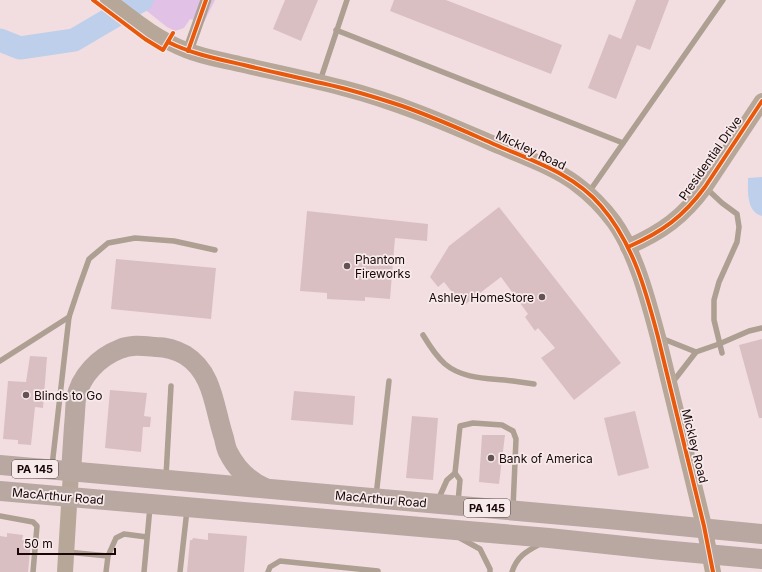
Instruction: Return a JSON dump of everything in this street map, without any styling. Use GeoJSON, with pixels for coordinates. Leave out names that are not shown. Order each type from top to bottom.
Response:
{"type":"FeatureCollection","features":[{"type":"Feature","properties":{"kind":"highway"},"geometry":{"type":"LineString","coordinates":[[71,472],[76,398],[88,373],[97,362],[122,348],[131,346],[166,347],[178,351],[190,358],[199,367],[206,377],[210,387],[228,451],[234,462],[244,474],[259,485],[268,489]]}},
{"type":"Feature","properties":{"kind":"highway","name":"MacArthur Road"},"geometry":{"type":"LineString","coordinates":[[0,465],[513,510],[762,534]]}},
{"type":"Feature","properties":{"kind":"highway","name":"MacArthur Road"},"geometry":{"type":"LineString","coordinates":[[0,491],[549,538],[711,563],[762,558]]}},
{"type":"Feature","properties":{"kind":"street","name":"Mickley Road"},"geometry":{"type":"LineString","coordinates":[[108,0],[160,37],[188,51],[320,82],[395,103],[556,171],[588,193],[600,205],[614,223],[628,247],[641,278],[658,337],[705,528],[711,563]]}},
{"type":"Feature","properties":{"kind":"street"},"geometry":{"type":"LineString","coordinates":[[188,51],[206,0]]}},
{"type":"Feature","properties":{"kind":"street","name":"Presidential Drive"},"geometry":{"type":"LineString","coordinates":[[628,247],[648,238],[667,226],[684,212],[705,187],[762,101]]}},
{"type":"Feature","properties":{"kind":"street"},"geometry":{"type":"LineString","coordinates":[[65,572],[71,472]]}},
{"type":"Feature","properties":{"kind":"lane"},"geometry":{"type":"LineString","coordinates":[[320,82],[347,0]]}},
{"type":"Feature","properties":{"kind":"lane"},"geometry":{"type":"LineString","coordinates":[[588,193],[723,0]]}},
{"type":"Feature","properties":{"kind":"lane"},"geometry":{"type":"LineString","coordinates":[[336,30],[623,143]]}},
{"type":"Feature","properties":{"kind":"lane"},"geometry":{"type":"LineString","coordinates":[[705,187],[722,203],[737,214],[739,227],[737,242],[719,282],[714,300],[714,320],[722,353]]}},
{"type":"Feature","properties":{"kind":"lane"},"geometry":{"type":"LineString","coordinates":[[51,470],[69,317],[89,259],[108,243],[135,238],[174,241],[215,250]]}},
{"type":"Feature","properties":{"kind":"lane"},"geometry":{"type":"LineString","coordinates":[[0,361],[69,317]]}},
{"type":"Feature","properties":{"kind":"lane"},"geometry":{"type":"LineString","coordinates":[[670,386],[696,352],[720,344],[749,331],[762,328]]}},
{"type":"Feature","properties":{"kind":"lane"},"geometry":{"type":"LineString","coordinates":[[422,335],[445,364],[464,375],[477,378],[534,384]]}},
{"type":"Feature","properties":{"kind":"lane"},"geometry":{"type":"LineString","coordinates":[[658,337],[696,352]]}},
{"type":"Feature","properties":{"kind":"lane"},"geometry":{"type":"LineString","coordinates":[[376,499],[389,381]]}},
{"type":"Feature","properties":{"kind":"lane"},"geometry":{"type":"LineString","coordinates":[[166,480],[171,386]]}},
{"type":"Feature","properties":{"kind":"lane"},"geometry":{"type":"LineString","coordinates":[[457,505],[460,480],[455,473],[460,426],[473,423],[502,425],[513,431],[516,439],[513,510]]}},
{"type":"Feature","properties":{"kind":"lane"},"geometry":{"type":"LineString","coordinates":[[437,504],[447,480],[455,473]]}},
{"type":"Feature","properties":{"kind":"lane"},"geometry":{"type":"LineString","coordinates":[[144,572],[150,504]]}},
{"type":"Feature","properties":{"kind":"lane"},"geometry":{"type":"LineString","coordinates":[[180,572],[188,507]]}},
{"type":"Feature","properties":{"kind":"lane"},"geometry":{"type":"LineString","coordinates":[[0,516],[33,522],[37,526],[33,572]]}},
{"type":"Feature","properties":{"kind":"lane"},"geometry":{"type":"LineString","coordinates":[[444,529],[480,549],[490,572]]}},
{"type":"Feature","properties":{"kind":"lane"},"geometry":{"type":"LineString","coordinates":[[106,572],[108,556],[116,538],[124,534],[148,537]]}},
{"type":"Feature","properties":{"kind":"lane"},"geometry":{"type":"LineString","coordinates":[[512,572],[515,563],[526,552],[549,538]]}},
{"type":"Feature","properties":{"kind":"lane"},"geometry":{"type":"LineString","coordinates":[[66,552],[108,556]]}},
{"type":"Feature","properties":{"kind":"lane"},"geometry":{"type":"LineString","coordinates":[[268,572],[270,566],[280,561],[378,572]]}},
{"type":"Feature","properties":{"kind":"shaded area"},"geometry":{"type":"Polygon","coordinates":[[[133,0],[215,0],[204,22],[190,19],[184,28],[175,31],[167,27],[133,0]]]}},
{"type":"Feature","properties":{"kind":"water"},"geometry":{"type":"Polygon","coordinates":[[[762,177],[762,216],[753,210],[749,200],[748,178],[762,177]]]}},
{"type":"Feature","properties":{"kind":"building"},"geometry":{"type":"Polygon","coordinates":[[[285,0],[318,0],[301,41],[273,29],[285,0]]]}},
{"type":"Feature","properties":{"kind":"building"},"geometry":{"type":"Polygon","coordinates":[[[394,0],[446,0],[562,45],[551,74],[390,11],[394,0]]]}},
{"type":"Feature","properties":{"kind":"building"},"geometry":{"type":"Polygon","coordinates":[[[636,0],[669,0],[650,50],[637,45],[616,99],[588,88],[609,34],[621,39],[636,0]]]}},
{"type":"Feature","properties":{"kind":"building","name":"Ashley HomeStore"},"geometry":{"type":"Polygon","coordinates":[[[499,207],[621,363],[574,400],[541,358],[555,348],[538,328],[535,331],[525,317],[528,314],[501,277],[463,306],[444,282],[438,287],[430,277],[449,246],[499,207]]]}},
{"type":"Feature","properties":{"kind":"building","name":"Phantom Fireworks"},"geometry":{"type":"Polygon","coordinates":[[[307,211],[428,224],[427,241],[395,238],[390,299],[365,297],[365,301],[327,299],[327,293],[300,291],[307,211]]]}},
{"type":"Feature","properties":{"kind":"building"},"geometry":{"type":"Polygon","coordinates":[[[116,259],[216,268],[211,319],[111,309],[116,259]]]}},
{"type":"Feature","properties":{"kind":"building"},"geometry":{"type":"Polygon","coordinates":[[[762,339],[762,418],[759,418],[739,345],[762,339]]]}},
{"type":"Feature","properties":{"kind":"building","name":"Blinds to Go"},"geometry":{"type":"Polygon","coordinates":[[[30,356],[47,357],[43,408],[35,407],[31,445],[18,444],[18,440],[3,439],[8,381],[26,382],[30,356]]]}},
{"type":"Feature","properties":{"kind":"building"},"geometry":{"type":"Polygon","coordinates":[[[110,390],[147,393],[144,416],[151,417],[150,427],[143,427],[141,452],[105,448],[110,390]]]}},
{"type":"Feature","properties":{"kind":"building"},"geometry":{"type":"Polygon","coordinates":[[[294,391],[355,396],[353,425],[291,420],[294,391]]]}},
{"type":"Feature","properties":{"kind":"building"},"geometry":{"type":"Polygon","coordinates":[[[635,411],[649,468],[618,476],[604,418],[635,411]]]}},
{"type":"Feature","properties":{"kind":"building"},"geometry":{"type":"Polygon","coordinates":[[[412,416],[438,418],[433,480],[406,478],[412,416]]]}},
{"type":"Feature","properties":{"kind":"building","name":"Bank of America"},"geometry":{"type":"Polygon","coordinates":[[[482,435],[505,435],[499,484],[479,482],[482,435]]]}},
{"type":"Feature","properties":{"kind":"building"},"geometry":{"type":"Polygon","coordinates":[[[7,533],[23,535],[22,540],[31,541],[28,572],[0,572],[0,536],[7,537],[7,533]]]}},
{"type":"Feature","properties":{"kind":"building"},"geometry":{"type":"Polygon","coordinates":[[[208,533],[247,536],[244,572],[187,572],[190,540],[193,538],[208,540],[208,533]]]}},
{"type":"Feature","properties":{"kind":"waterway"},"geometry":{"type":"LineString","coordinates":[[0,40],[20,48],[74,40],[142,0]]}},
{"type":"Feature","properties":{"kind":"cycle path"},"geometry":{"type":"LineString","coordinates":[[93,0],[145,39],[163,50],[173,33]]}},
{"type":"Feature","properties":{"kind":"cycle path"},"geometry":{"type":"LineString","coordinates":[[188,51],[206,0]]}},
{"type":"Feature","properties":{"kind":"cycle path"},"geometry":{"type":"LineString","coordinates":[[168,42],[205,56],[345,89],[406,107],[445,122],[538,163],[566,177],[590,195],[612,220],[622,236],[637,268],[649,302],[704,526],[713,572]]}},
{"type":"Feature","properties":{"kind":"cycle path"},"geometry":{"type":"LineString","coordinates":[[628,247],[651,236],[671,223],[697,198],[762,101]]}},
{"type":"Feature","properties":{"kind":"place","name":"Phantom Fireworks"},"geometry":{"type":"Point","coordinates":[347,266]}},
{"type":"Feature","properties":{"kind":"place","name":"Ashley HomeStore"},"geometry":{"type":"Point","coordinates":[542,297]}},
{"type":"Feature","properties":{"kind":"place","name":"Blinds to Go"},"geometry":{"type":"Point","coordinates":[26,395]}},
{"type":"Feature","properties":{"kind":"place","name":"Bank of America"},"geometry":{"type":"Point","coordinates":[491,458]}}]}
